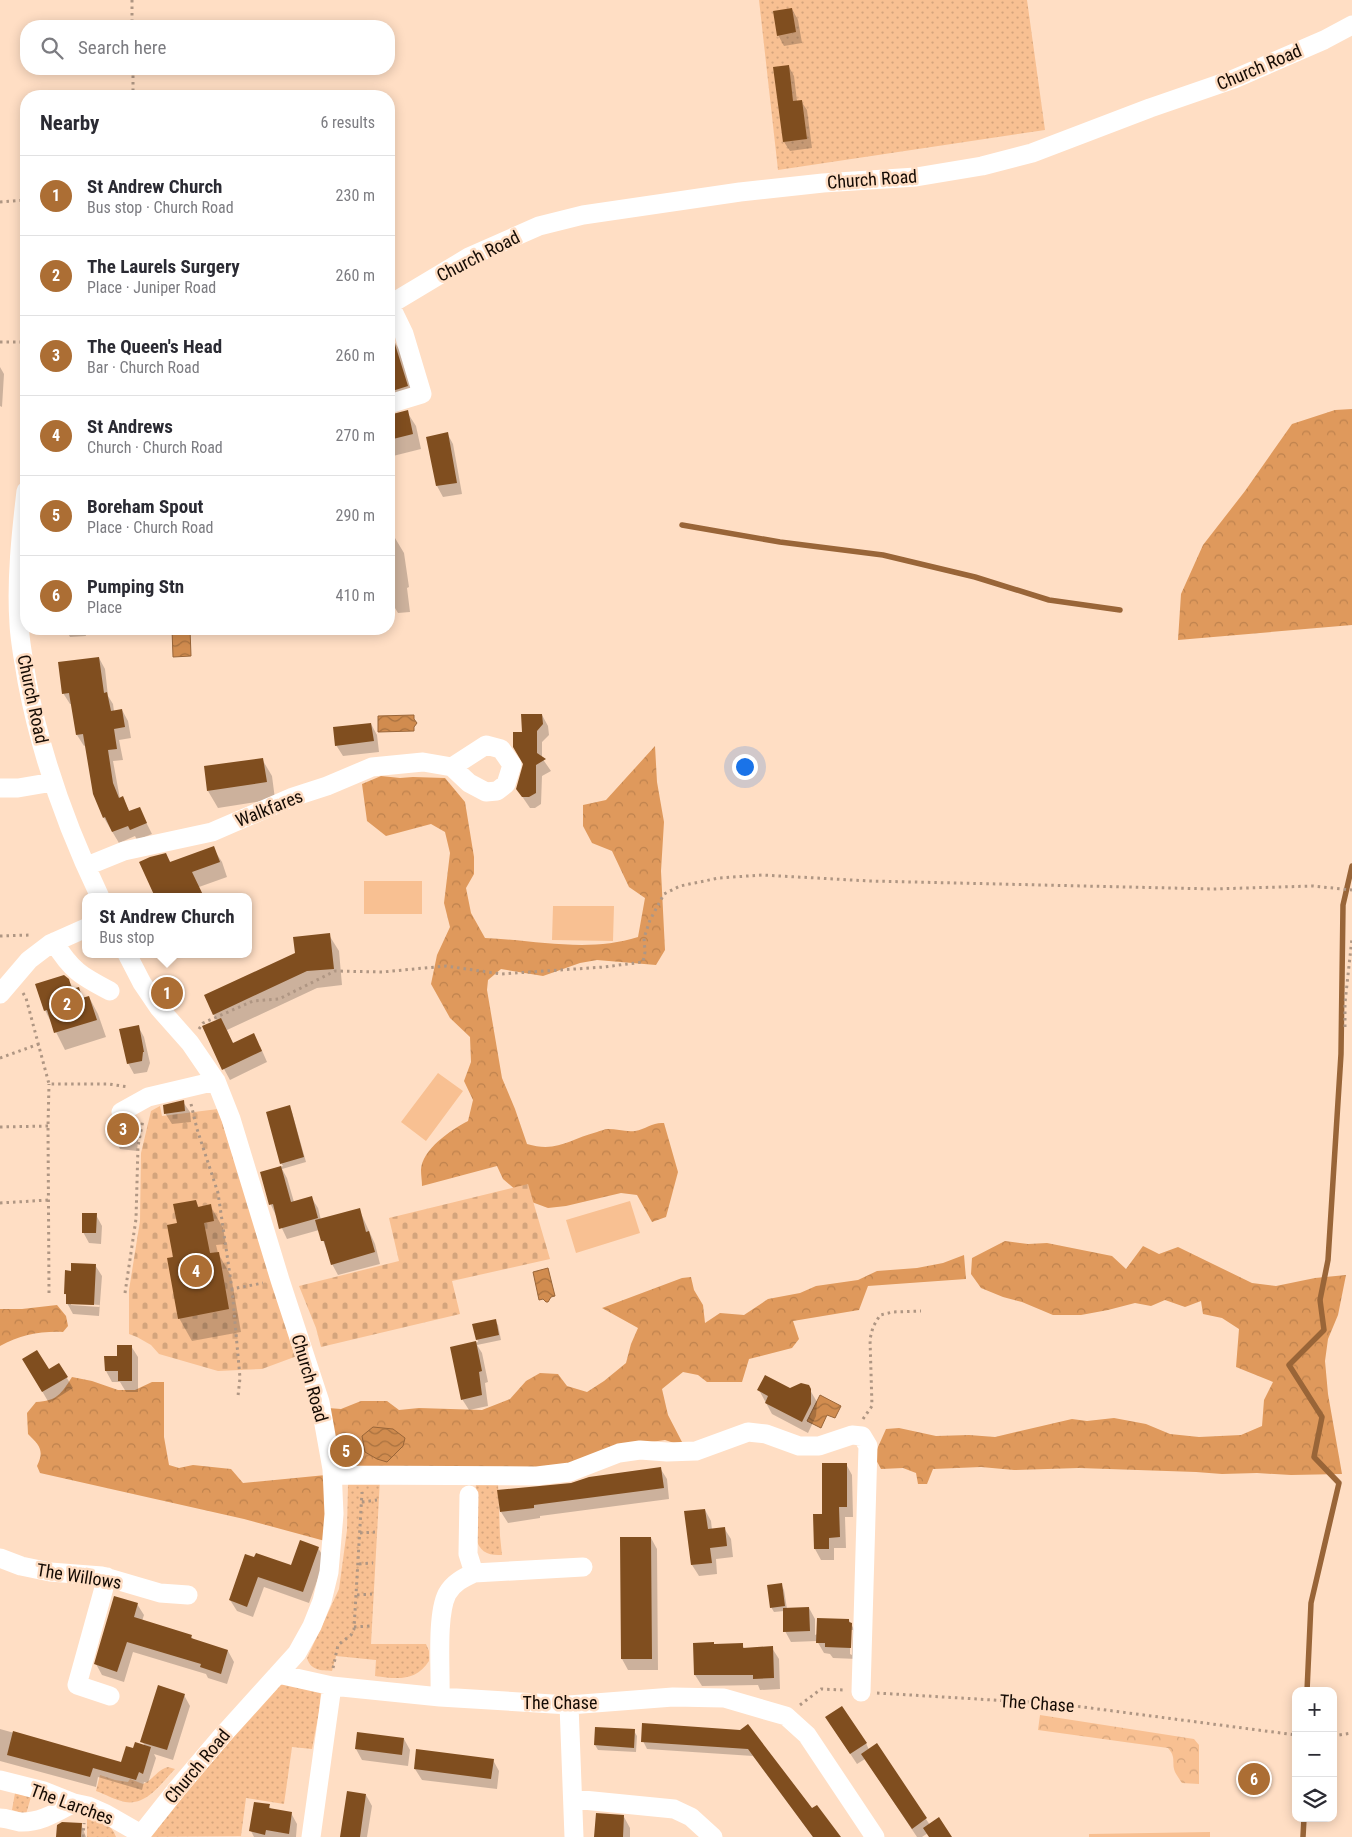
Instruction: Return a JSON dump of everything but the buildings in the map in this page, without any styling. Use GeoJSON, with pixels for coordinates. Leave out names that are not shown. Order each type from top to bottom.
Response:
{"type":"FeatureCollection","features":[{"type":"Feature","properties":{"kind":"street","name":"Church Road"},"geometry":{"type":"LineString","coordinates":[[395,301],[469,257],[539,226],[583,215],[740,192],[823,183],[916,177],[982,166],[1032,154],[1123,118],[1234,80],[1352,26]]}},
{"type":"Feature","properties":{"kind":"street"},"geometry":{"type":"LineString","coordinates":[[395,317],[404,334],[422,394],[395,402]]}},
{"type":"Feature","properties":{"kind":"street","name":"Church Road"},"geometry":{"type":"LineString","coordinates":[[20,572],[20,630]]}},
{"type":"Feature","properties":{"kind":"street","name":"Church Road"},"geometry":{"type":"LineString","coordinates":[[21,635],[34,718],[53,782],[98,893]]}},
{"type":"Feature","properties":{"kind":"street","name":"Walkfares"},"geometry":{"type":"LineString","coordinates":[[87,866],[124,851],[212,832],[294,797],[327,786],[372,767],[423,762],[452,767]]}},
{"type":"Feature","properties":{"kind":"street"},"geometry":{"type":"LineString","coordinates":[[0,788],[18,788],[53,782]]}},
{"type":"Feature","properties":{"kind":"street"},"geometry":{"type":"LineString","coordinates":[[6,987],[29,960],[54,942],[82,930]]}},
{"type":"Feature","properties":{"kind":"street"},"geometry":{"type":"LineString","coordinates":[[54,942],[66,961],[76,972],[110,991]]}},
{"type":"Feature","properties":{"kind":"street","name":"Church Road"},"geometry":{"type":"LineString","coordinates":[[129,958],[142,983],[159,1008],[190,1043],[216,1081],[231,1119],[280,1280],[320,1402],[333,1475],[334,1514],[329,1572],[322,1601],[312,1626],[297,1653],[176,1789],[140,1835]]}},
{"type":"Feature","properties":{"kind":"street"},"geometry":{"type":"LineString","coordinates":[[121,1112],[148,1097],[216,1081]]}},
{"type":"Feature","properties":{"kind":"street"},"geometry":{"type":"LineString","coordinates":[[333,1475],[537,1476],[570,1472],[619,1453],[640,1450],[667,1452],[696,1451],[748,1432],[766,1434],[799,1446],[819,1446],[852,1435],[862,1436],[868,1446],[861,1692]]}},
{"type":"Feature","properties":{"kind":"street"},"geometry":{"type":"LineString","coordinates":[[469,1495],[468,1554],[474,1572]]}},
{"type":"Feature","properties":{"kind":"street","name":"The Willows"},"geometry":{"type":"LineString","coordinates":[[0,1558],[21,1566],[50,1572],[107,1577],[160,1593],[188,1595]]}},
{"type":"Feature","properties":{"kind":"street"},"geometry":{"type":"LineString","coordinates":[[440,1697],[441,1612],[448,1594],[459,1580],[474,1572],[583,1567]]}},
{"type":"Feature","properties":{"kind":"street"},"geometry":{"type":"LineString","coordinates":[[107,1577],[76,1685],[110,1696]]}},
{"type":"Feature","properties":{"kind":"street","name":"The Chase"},"geometry":{"type":"LineString","coordinates":[[278,1674],[331,1686],[440,1697],[569,1705],[673,1697],[724,1698],[786,1716],[807,1735],[875,1837]]}},
{"type":"Feature","properties":{"kind":"street"},"geometry":{"type":"LineString","coordinates":[[311,1837],[331,1686]]}},
{"type":"Feature","properties":{"kind":"street"},"geometry":{"type":"LineString","coordinates":[[569,1705],[574,1837]]}},
{"type":"Feature","properties":{"kind":"street","name":"The Larches"},"geometry":{"type":"LineString","coordinates":[[0,1780],[44,1791],[74,1803],[88,1806],[106,1814],[140,1835]]}},
{"type":"Feature","properties":{"kind":"street"},"geometry":{"type":"LineString","coordinates":[[573,1799],[674,1809],[691,1817],[713,1837]]}},
{"type":"Feature","properties":{"kind":"street"},"geometry":{"type":"LineString","coordinates":[[0,1818],[20,1822],[36,1821],[52,1816],[74,1803]]}},
{"type":"Feature","properties":{"kind":"path"},"geometry":{"type":"LineString","coordinates":[[132,0],[132,20]]}},
{"type":"Feature","properties":{"kind":"path"},"geometry":{"type":"LineString","coordinates":[[133,75],[133,90]]}},
{"type":"Feature","properties":{"kind":"path"},"geometry":{"type":"LineString","coordinates":[[0,202],[20,200]]}},
{"type":"Feature","properties":{"kind":"path"},"geometry":{"type":"LineString","coordinates":[[0,342],[20,342]]}},
{"type":"Feature","properties":{"kind":"path"},"geometry":{"type":"LineString","coordinates":[[190,1043],[203,1023],[253,1001],[279,999],[335,971],[382,972],[446,966],[501,974],[595,968],[643,962],[645,952],[644,938],[650,920],[664,894],[680,886],[718,878],[762,875],[870,881],[1213,889],[1313,886],[1352,890]]}},
{"type":"Feature","properties":{"kind":"path"},"geometry":{"type":"LineString","coordinates":[[1345,1027],[1345,1003],[1352,938]]}},
{"type":"Feature","properties":{"kind":"path"},"geometry":{"type":"LineString","coordinates":[[6,987],[26,998],[49,1084],[49,1293]]}},
{"type":"Feature","properties":{"kind":"path"},"geometry":{"type":"LineString","coordinates":[[0,1058],[39,1044]]}},
{"type":"Feature","properties":{"kind":"path"},"geometry":{"type":"LineString","coordinates":[[49,1084],[109,1084],[128,1087],[148,1097],[138,1146],[136,1219],[126,1293]]}},
{"type":"Feature","properties":{"kind":"path"},"geometry":{"type":"LineString","coordinates":[[188,1088],[197,1128],[218,1192],[232,1289],[240,1378],[238,1396]]}},
{"type":"Feature","properties":{"kind":"path"},"geometry":{"type":"LineString","coordinates":[[0,1127],[48,1126]]}},
{"type":"Feature","properties":{"kind":"path"},"geometry":{"type":"LineString","coordinates":[[0,1203],[48,1200]]}},
{"type":"Feature","properties":{"kind":"path"},"geometry":{"type":"LineString","coordinates":[[232,1289],[280,1280]]}},
{"type":"Feature","properties":{"kind":"path"},"geometry":{"type":"LineString","coordinates":[[856,1436],[863,1419],[872,1406],[870,1339],[873,1327],[880,1315],[893,1312],[921,1311]]}},
{"type":"Feature","properties":{"kind":"path"},"geometry":{"type":"LineString","coordinates":[[331,1686],[338,1645],[351,1635],[354,1627],[363,1475]]}},
{"type":"Feature","properties":{"kind":"path"},"geometry":{"type":"LineString","coordinates":[[362,1502],[377,1500]]}},
{"type":"Feature","properties":{"kind":"path"},"geometry":{"type":"LineString","coordinates":[[360,1533],[375,1532]]}},
{"type":"Feature","properties":{"kind":"path"},"geometry":{"type":"LineString","coordinates":[[358,1564],[373,1563]]}},
{"type":"Feature","properties":{"kind":"path"},"geometry":{"type":"LineString","coordinates":[[357,1595],[372,1594]]}},
{"type":"Feature","properties":{"kind":"path"},"geometry":{"type":"LineString","coordinates":[[354,1627],[370,1626]]}},
{"type":"Feature","properties":{"kind":"path","name":"The Chase"},"geometry":{"type":"LineString","coordinates":[[786,1716],[820,1689],[1060,1704],[1292,1734]]}},
{"type":"Feature","properties":{"kind":"path"},"geometry":{"type":"LineString","coordinates":[[1337,1735],[1352,1733]]}},
{"type":"Feature","properties":{"kind":"green space"},"geometry":{"type":"Polygon","coordinates":[[[759,0],[1027,0],[1045,130],[778,170],[759,0]]]}},
{"type":"Feature","properties":{"kind":"green space"},"geometry":{"type":"Polygon","coordinates":[[[1352,409],[1352,625],[1178,640],[1181,594],[1203,545],[1245,491],[1292,424],[1335,410],[1352,409]]]}},
{"type":"Feature","properties":{"kind":"green space"},"geometry":{"type":"Polygon","coordinates":[[[655,746],[657,782],[664,822],[661,871],[665,950],[656,965],[597,960],[580,963],[543,976],[501,969],[488,980],[487,990],[502,1078],[527,1144],[547,1147],[555,1146],[605,1129],[635,1131],[664,1123],[678,1172],[666,1217],[652,1222],[637,1195],[621,1193],[566,1206],[548,1208],[529,1201],[503,1179],[497,1166],[422,1186],[421,1170],[426,1155],[438,1141],[468,1121],[473,1100],[464,1081],[471,1062],[470,1037],[450,1018],[431,984],[437,955],[450,927],[444,903],[450,853],[445,832],[431,824],[386,836],[367,821],[362,784],[381,776],[445,778],[465,802],[474,857],[474,874],[466,888],[471,913],[485,938],[581,945],[619,942],[638,937],[645,898],[629,887],[612,851],[592,843],[583,826],[583,805],[606,800],[655,746]]]}},
{"type":"Feature","properties":{"kind":"green space"},"geometry":{"type":"Polygon","coordinates":[[[364,881],[422,881],[422,914],[364,914],[364,881]]]}},
{"type":"Feature","properties":{"kind":"green space"},"geometry":{"type":"Polygon","coordinates":[[[553,906],[614,906],[613,941],[552,940],[553,906]]]}},
{"type":"Feature","properties":{"kind":"green space"},"geometry":{"type":"Polygon","coordinates":[[[438,1073],[463,1091],[426,1141],[401,1122],[438,1073]]]}},
{"type":"Feature","properties":{"kind":"green space"},"geometry":{"type":"Polygon","coordinates":[[[160,1106],[162,1116],[218,1109],[297,1356],[262,1369],[218,1371],[159,1354],[151,1345],[129,1334],[129,1290],[140,1221],[141,1153],[151,1111],[160,1106]]]}},
{"type":"Feature","properties":{"kind":"green space"},"geometry":{"type":"Polygon","coordinates":[[[528,1184],[550,1259],[452,1281],[460,1314],[321,1347],[316,1328],[299,1286],[399,1261],[389,1218],[528,1184]]]}},
{"type":"Feature","properties":{"kind":"green space"},"geometry":{"type":"Polygon","coordinates":[[[630,1201],[640,1233],[576,1253],[566,1220],[630,1201]]]}},
{"type":"Feature","properties":{"kind":"green space"},"geometry":{"type":"Polygon","coordinates":[[[1005,1241],[1028,1244],[1047,1243],[1112,1256],[1126,1269],[1143,1246],[1159,1254],[1178,1247],[1252,1283],[1276,1286],[1315,1278],[1346,1275],[1338,1315],[1328,1339],[1325,1361],[1328,1394],[1342,1474],[1222,1474],[1079,1468],[1014,1470],[981,1467],[933,1469],[927,1484],[918,1484],[916,1473],[903,1468],[881,1469],[874,1456],[886,1429],[899,1428],[936,1436],[969,1435],[995,1437],[1072,1419],[1087,1421],[1114,1418],[1146,1424],[1170,1434],[1199,1437],[1241,1435],[1262,1426],[1264,1400],[1273,1382],[1236,1367],[1239,1329],[1222,1318],[1203,1314],[1201,1301],[1185,1307],[1165,1300],[1151,1306],[1135,1303],[1081,1315],[1053,1315],[981,1288],[971,1274],[972,1258],[1005,1241]]]}},
{"type":"Feature","properties":{"kind":"green space"},"geometry":{"type":"Polygon","coordinates":[[[964,1255],[966,1279],[868,1286],[859,1310],[793,1321],[799,1339],[792,1348],[749,1359],[742,1382],[707,1382],[698,1375],[683,1372],[662,1389],[668,1415],[682,1442],[677,1444],[665,1440],[622,1446],[567,1469],[339,1471],[328,1408],[341,1409],[361,1401],[387,1401],[399,1410],[419,1408],[482,1410],[510,1399],[526,1381],[540,1373],[558,1374],[567,1386],[587,1392],[626,1363],[638,1328],[602,1308],[682,1278],[691,1277],[694,1290],[703,1305],[705,1323],[720,1313],[744,1315],[768,1299],[800,1293],[816,1286],[858,1280],[877,1271],[917,1268],[943,1263],[964,1255]]]}},
{"type":"Feature","properties":{"kind":"green space"},"geometry":{"type":"Polygon","coordinates":[[[57,1305],[66,1316],[68,1326],[63,1332],[31,1334],[0,1346],[0,1309],[22,1309],[57,1305]]]}},
{"type":"Feature","properties":{"kind":"green space"},"geometry":{"type":"Polygon","coordinates":[[[72,1377],[92,1381],[118,1390],[135,1390],[152,1382],[164,1382],[164,1437],[169,1465],[179,1468],[193,1465],[231,1469],[243,1483],[326,1475],[325,1541],[244,1519],[40,1473],[37,1466],[41,1452],[38,1445],[28,1434],[27,1413],[36,1402],[58,1396],[72,1377]]]}},
{"type":"Feature","properties":{"kind":"green space"},"geometry":{"type":"Polygon","coordinates":[[[380,1479],[371,1644],[426,1644],[429,1651],[429,1661],[418,1673],[405,1678],[375,1676],[376,1660],[336,1656],[332,1671],[314,1668],[307,1658],[339,1589],[347,1530],[348,1485],[350,1481],[380,1479]]]}},
{"type":"Feature","properties":{"kind":"green space"},"geometry":{"type":"Polygon","coordinates":[[[476,1482],[498,1482],[502,1555],[487,1553],[477,1541],[474,1521],[476,1482]]]}},
{"type":"Feature","properties":{"kind":"green space"},"geometry":{"type":"Polygon","coordinates":[[[278,1674],[321,1691],[312,1749],[292,1747],[284,1804],[246,1798],[241,1836],[139,1837],[278,1674]]]}},
{"type":"Feature","properties":{"kind":"green space"},"geometry":{"type":"Polygon","coordinates":[[[1040,1715],[1194,1739],[1199,1745],[1199,1784],[1182,1783],[1175,1772],[1173,1758],[1168,1748],[1038,1730],[1040,1715]]]}},
{"type":"Feature","properties":{"kind":"green space"},"geometry":{"type":"Polygon","coordinates":[[[168,1767],[175,1769],[153,1792],[140,1800],[125,1802],[96,1791],[100,1775],[128,1782],[130,1779],[143,1784],[168,1767]]]}},
{"type":"Feature","properties":{"kind":"green space"},"geometry":{"type":"Polygon","coordinates":[[[15,1793],[31,1797],[26,1814],[12,1810],[15,1793]]]}},
{"type":"Feature","properties":{"kind":"green space"},"geometry":{"type":"Polygon","coordinates":[[[87,1816],[105,1823],[112,1829],[116,1837],[87,1837],[87,1816]]]}},
{"type":"Feature","properties":{"kind":"green space"},"geometry":{"type":"Polygon","coordinates":[[[1210,1832],[1210,1837],[1089,1837],[1089,1834],[1210,1832]]]}},
{"type":"Feature","properties":{"kind":"water"},"geometry":{"type":"Polygon","coordinates":[[[172,635],[190,635],[191,656],[173,657],[172,635]]]}},
{"type":"Feature","properties":{"kind":"water"},"geometry":{"type":"Polygon","coordinates":[[[414,715],[417,723],[414,731],[378,732],[378,716],[414,715]]]}},
{"type":"Feature","properties":{"kind":"water"},"geometry":{"type":"Polygon","coordinates":[[[548,1268],[555,1296],[546,1302],[543,1299],[539,1300],[533,1272],[548,1268]]]}},
{"type":"Feature","properties":{"kind":"water"},"geometry":{"type":"Polygon","coordinates":[[[820,1395],[841,1406],[835,1418],[827,1415],[821,1428],[807,1421],[820,1395]]]}},
{"type":"Feature","properties":{"kind":"water"},"geometry":{"type":"Polygon","coordinates":[[[373,1427],[393,1429],[405,1438],[403,1446],[387,1462],[365,1452],[362,1436],[373,1427]]]}},
{"type":"Feature","properties":{"kind":"waterway"},"geometry":{"type":"LineString","coordinates":[[682,525],[780,542],[883,555],[975,577],[1049,600],[1120,610]]}},
{"type":"Feature","properties":{"kind":"waterway"},"geometry":{"type":"LineString","coordinates":[[1307,1687],[1311,1603],[1339,1483],[1314,1457],[1322,1417],[1289,1365],[1324,1330],[1320,1300],[1328,1260],[1341,1054],[1343,905],[1352,866]]}},
{"type":"Feature","properties":{"kind":"waterway"},"geometry":{"type":"LineString","coordinates":[[1303,1837],[1304,1822]]}},
{"type":"Feature","properties":{"kind":"place","name":"St Andrew Church"},"geometry":{"type":"Point","coordinates":[167,993]}},
{"type":"Feature","properties":{"kind":"place","name":"The Laurels Surgery"},"geometry":{"type":"Point","coordinates":[67,1004]}},
{"type":"Feature","properties":{"kind":"place","name":"The Queen's Head"},"geometry":{"type":"Point","coordinates":[123,1129]}},
{"type":"Feature","properties":{"kind":"place","name":"St Andrews"},"geometry":{"type":"Point","coordinates":[196,1271]}},
{"type":"Feature","properties":{"kind":"place","name":"Boreham Spout"},"geometry":{"type":"Point","coordinates":[346,1451]}},
{"type":"Feature","properties":{"kind":"place","name":"Pumping Stn"},"geometry":{"type":"Point","coordinates":[1254,1779]}}]}
